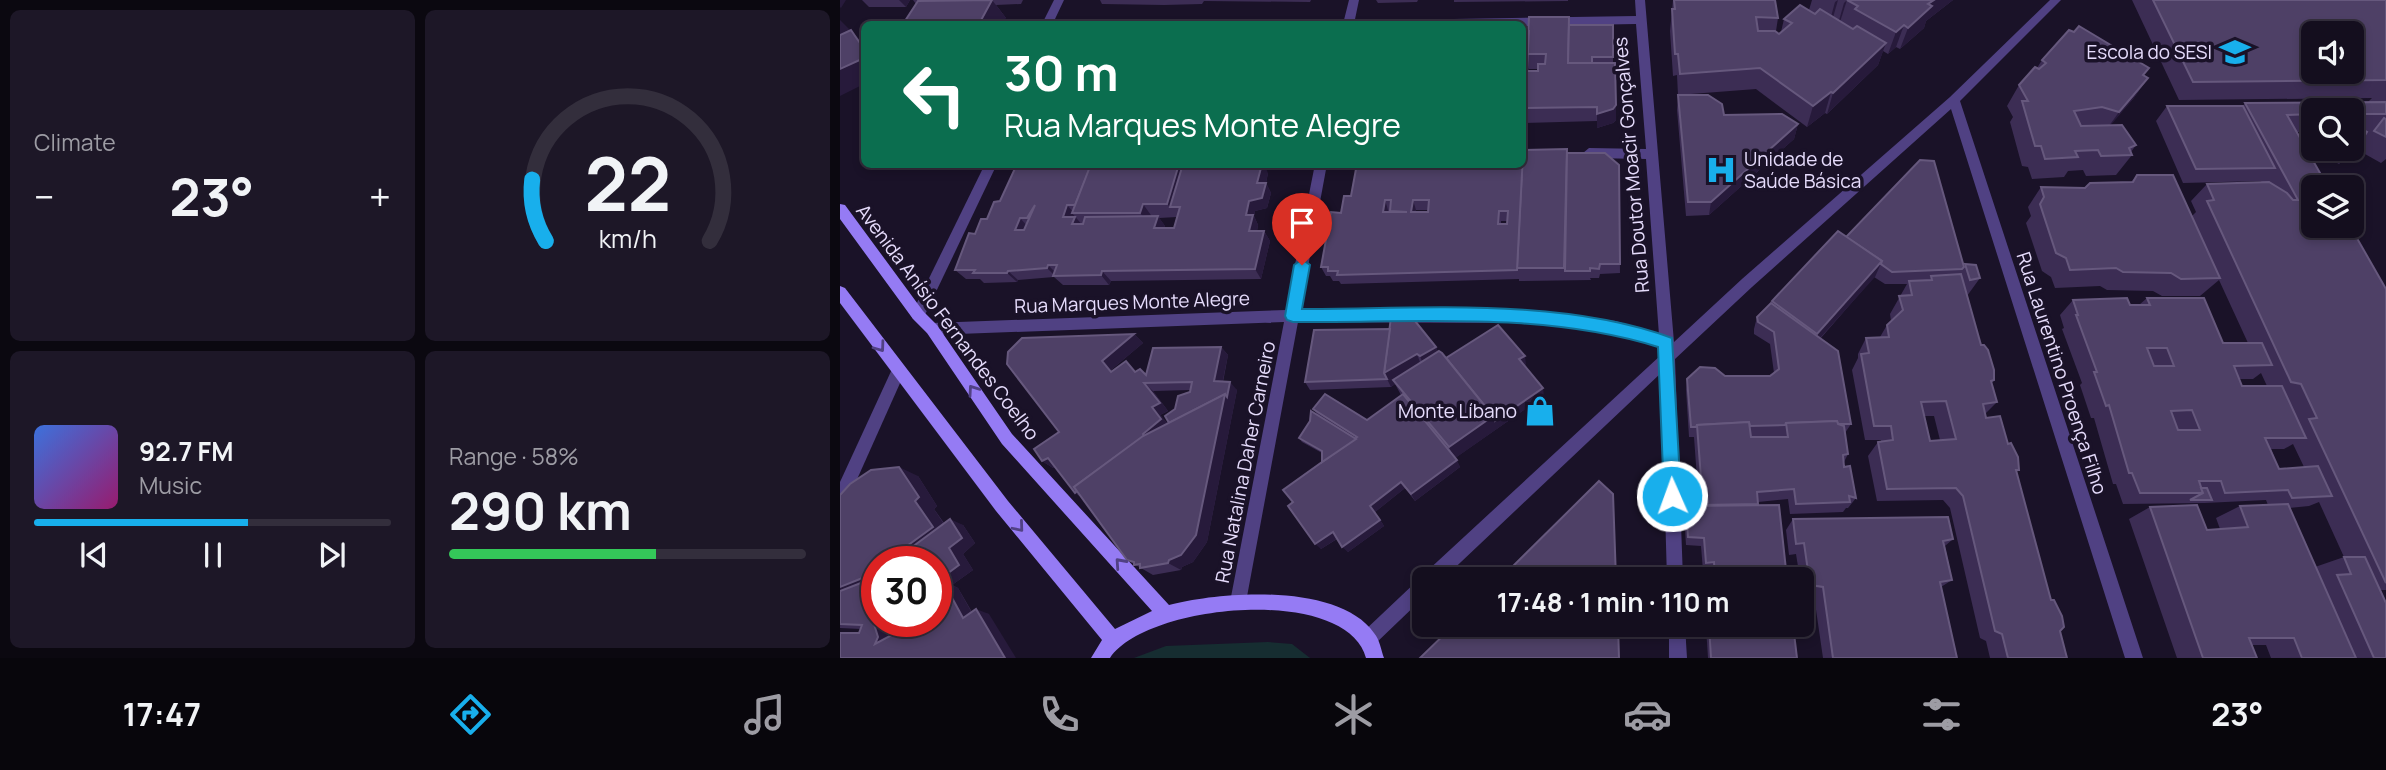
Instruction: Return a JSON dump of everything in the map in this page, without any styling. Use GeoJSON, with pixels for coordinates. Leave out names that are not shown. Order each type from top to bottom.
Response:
{"type":"FeatureCollection","features":[{"type":"Feature","properties":{"kind":"street"},"geometry":{"type":"LineString","coordinates":[[1049,21],[1059,0]]}},
{"type":"Feature","properties":{"kind":"street"},"geometry":{"type":"LineString","coordinates":[[1350,21],[1354,0]]}},
{"type":"Feature","properties":{"kind":"street","name":"Rua Doutor Moacir Gonçalves"},"geometry":{"type":"LineString","coordinates":[[1640,0],[1667,351],[1675,567]]}},
{"type":"Feature","properties":{"kind":"street"},"geometry":{"type":"LineString","coordinates":[[1443,567],[1667,351],[1954,100],[2056,0]]}},
{"type":"Feature","properties":{"kind":"street"},"geometry":{"type":"LineString","coordinates":[[1526,22],[1640,20]]}},
{"type":"Feature","properties":{"kind":"street","name":"Rua Laurentino Proença Filho"},"geometry":{"type":"LineString","coordinates":[[1954,100],[2134,658]]}},
{"type":"Feature","properties":{"kind":"street"},"geometry":{"type":"LineString","coordinates":[[1574,153],[1650,154]]}},
{"type":"Feature","properties":{"kind":"street"},"geometry":{"type":"LineString","coordinates":[[918,315],[989,168]]}},
{"type":"Feature","properties":{"kind":"street","name":"Rua Natalina Daher Carneiro"},"geometry":{"type":"LineString","coordinates":[[1238,602],[1320,168]]}},
{"type":"Feature","properties":{"kind":"street","name":"Avenida Anísio Fernandes Coelho"},"geometry":{"type":"LineString","coordinates":[[840,209],[918,315],[932,329],[1007,439],[1166,614]]}},
{"type":"Feature","properties":{"kind":"street"},"geometry":{"type":"LineString","coordinates":[[840,292],[1002,506],[1113,640]]}},
{"type":"Feature","properties":{"kind":"street","name":"Rua Marques Monte Alegre"},"geometry":{"type":"LineString","coordinates":[[932,329],[1293,316],[1530,317],[1616,327],[1667,351]]}},
{"type":"Feature","properties":{"kind":"street"},"geometry":{"type":"LineString","coordinates":[[840,499],[898,372]]}},
{"type":"Feature","properties":{"kind":"street"},"geometry":{"type":"LineString","coordinates":[[1369,638],[1412,597]]}},
{"type":"Feature","properties":{"kind":"street"},"geometry":{"type":"LineString","coordinates":[[1100,658],[1113,640],[1166,614],[1238,602],[1300,604],[1330,610],[1353,623],[1369,638],[1375,658]]}},
{"type":"Feature","properties":{"kind":"street"},"geometry":{"type":"LineString","coordinates":[[1677,637],[1678,658]]}},
{"type":"Feature","properties":{"kind":"green space"},"geometry":{"type":"Polygon","coordinates":[[[1268,642],[1292,644],[1310,658],[1134,658],[1166,646],[1268,642]]]}},
{"type":"Feature","properties":{"kind":"building"},"geometry":{"type":"Polygon","coordinates":[[[992,0],[981,21],[905,21],[918,1],[992,0]]]}},
{"type":"Feature","properties":{"kind":"building"},"geometry":{"type":"Polygon","coordinates":[[[1674,0],[1775,0],[1778,18],[1756,17],[1758,31],[1775,31],[1779,34],[1792,23],[1784,19],[1800,5],[1815,14],[1820,9],[1853,29],[1857,26],[1886,43],[1833,93],[1813,106],[1760,68],[1680,74],[1678,54],[1675,54],[1672,9],[1675,9],[1674,0]]]}},
{"type":"Feature","properties":{"kind":"building"},"geometry":{"type":"Polygon","coordinates":[[[1847,0],[1934,0],[1928,4],[1932,6],[1908,28],[1904,25],[1896,32],[1855,9],[1858,6],[1847,0]]]}},
{"type":"Feature","properties":{"kind":"building","name":"Escola do SESI"},"geometry":{"type":"Polygon","coordinates":[[[2153,0],[2386,0],[2386,80],[2364,80],[2364,21],[2301,21],[2301,81],[2193,82],[2153,0]]]}},
{"type":"Feature","properties":{"kind":"building"},"geometry":{"type":"Polygon","coordinates":[[[1529,17],[1569,17],[1568,63],[1615,63],[1616,105],[1613,109],[1597,114],[1597,107],[1526,108],[1526,71],[1538,71],[1538,64],[1545,64],[1546,54],[1527,54],[1529,17]]]}},
{"type":"Feature","properties":{"kind":"building"},"geometry":{"type":"Polygon","coordinates":[[[1569,25],[1613,25],[1613,57],[1592,57],[1592,63],[1568,63],[1569,25]]]}},
{"type":"Feature","properties":{"kind":"building"},"geometry":{"type":"Polygon","coordinates":[[[2079,26],[2149,68],[2143,75],[2148,78],[2119,112],[2102,107],[2074,111],[2081,126],[2122,125],[2136,145],[2129,148],[2132,155],[2101,156],[2098,150],[2075,151],[2078,157],[2045,159],[2041,146],[2035,146],[2022,101],[2028,101],[2019,85],[2035,67],[2039,69],[2046,63],[2042,60],[2069,30],[2074,32],[2079,26]]]}},
{"type":"Feature","properties":{"kind":"building"},"geometry":{"type":"Polygon","coordinates":[[[851,30],[861,45],[861,59],[840,69],[840,35],[851,30]]]}},
{"type":"Feature","properties":{"kind":"building"},"geometry":{"type":"Polygon","coordinates":[[[1526,31],[1529,31],[1527,68],[1526,31]]]}},
{"type":"Feature","properties":{"kind":"building","name":"Unidade de Saúde Básica"},"geometry":{"type":"Polygon","coordinates":[[[1678,95],[1708,95],[1722,104],[1724,115],[1782,114],[1798,124],[1711,202],[1688,202],[1678,95]]]}},
{"type":"Feature","properties":{"kind":"building"},"geometry":{"type":"Polygon","coordinates":[[[2364,102],[2386,102],[2386,114],[2364,114],[2364,102]]]}},
{"type":"Feature","properties":{"kind":"building"},"geometry":{"type":"Polygon","coordinates":[[[2245,103],[2301,103],[2301,114],[2287,115],[2301,140],[2301,161],[2313,161],[2321,175],[2301,175],[2301,238],[2357,238],[2386,289],[2386,583],[2309,419],[2317,418],[2301,384],[2291,382],[2207,201],[2214,200],[2207,184],[2269,182],[2293,200],[2298,200],[2245,103]]]}},
{"type":"Feature","properties":{"kind":"building"},"geometry":{"type":"Polygon","coordinates":[[[2167,106],[2243,106],[2275,168],[2196,169],[2167,106]]]}},
{"type":"Feature","properties":{"kind":"building"},"geometry":{"type":"Polygon","coordinates":[[[2384,118],[2386,119],[2386,137],[2374,131],[2384,118]]]}},
{"type":"Feature","properties":{"kind":"building"},"geometry":{"type":"Polygon","coordinates":[[[1567,149],[1564,268],[1517,268],[1522,168],[1526,168],[1526,150],[1567,149]]]}},
{"type":"Feature","properties":{"kind":"building"},"geometry":{"type":"Polygon","coordinates":[[[1567,153],[1605,153],[1619,165],[1620,264],[1600,264],[1599,269],[1590,268],[1590,271],[1565,271],[1567,153]]]}},
{"type":"Feature","properties":{"kind":"building"},"geometry":{"type":"Polygon","coordinates":[[[1920,160],[1934,161],[1964,267],[1962,269],[1892,272],[1881,264],[1882,261],[1846,237],[1920,160]]]}},
{"type":"Feature","properties":{"kind":"building"},"geometry":{"type":"Polygon","coordinates":[[[1015,168],[1090,168],[1075,205],[1067,205],[1063,217],[1075,217],[1072,224],[1083,224],[1085,217],[1158,216],[1154,228],[1174,228],[1180,207],[1170,207],[1182,168],[1261,168],[1257,183],[1266,183],[1262,198],[1249,201],[1246,215],[1253,215],[1249,231],[1264,231],[1255,269],[1102,271],[1101,275],[1053,276],[1057,265],[1007,273],[955,270],[969,233],[975,234],[981,219],[987,219],[994,202],[1000,201],[1015,168]],[[1035,205],[1027,218],[1020,218],[1015,230],[1024,230],[1035,205]]]}},
{"type":"Feature","properties":{"kind":"building"},"geometry":{"type":"Polygon","coordinates":[[[1089,168],[1178,168],[1167,204],[1143,204],[1140,213],[1072,213],[1089,168]]]}},
{"type":"Feature","properties":{"kind":"building"},"geometry":{"type":"Polygon","coordinates":[[[1522,168],[1517,270],[1337,275],[1338,271],[1328,271],[1328,267],[1321,267],[1331,212],[1341,213],[1344,196],[1351,196],[1356,169],[1522,168]],[[1385,200],[1383,212],[1407,212],[1390,211],[1391,200],[1385,200]],[[1413,200],[1411,212],[1428,212],[1429,200],[1413,200]],[[1499,211],[1498,224],[1507,224],[1508,211],[1499,211]]]}},
{"type":"Feature","properties":{"kind":"building"},"geometry":{"type":"Polygon","coordinates":[[[2137,175],[2173,175],[2220,278],[2181,279],[2171,273],[2123,272],[2116,268],[2070,270],[2066,258],[2056,253],[2040,204],[2044,197],[2041,187],[2085,188],[2090,183],[2133,182],[2137,175]]]}},
{"type":"Feature","properties":{"kind":"building"},"geometry":{"type":"Polygon","coordinates":[[[1838,231],[1882,261],[1817,334],[1772,301],[1838,231]]]}},
{"type":"Feature","properties":{"kind":"building"},"geometry":{"type":"Polygon","coordinates":[[[1965,264],[1976,265],[1980,278],[1970,280],[1965,264]]]}},
{"type":"Feature","properties":{"kind":"building"},"geometry":{"type":"Polygon","coordinates":[[[1961,274],[1981,345],[1988,350],[1994,370],[1994,380],[1991,381],[1997,402],[1983,404],[1986,418],[2000,416],[2008,444],[2011,443],[2018,457],[2019,470],[2016,470],[2051,600],[2054,600],[2062,616],[2064,627],[2060,631],[2067,658],[2008,658],[2002,634],[1995,631],[1963,496],[1956,488],[1887,489],[1878,442],[1893,440],[1891,426],[1874,426],[1861,354],[1869,353],[1866,338],[1889,337],[1887,325],[1903,310],[1899,296],[1912,295],[1909,281],[1932,280],[1931,276],[1961,274]],[[1946,401],[1921,402],[1930,441],[1956,439],[1946,401]]]}},
{"type":"Feature","properties":{"kind":"building"},"geometry":{"type":"Polygon","coordinates":[[[2127,298],[2130,305],[2150,305],[2147,298],[2204,298],[2223,343],[2262,343],[2272,365],[2234,366],[2242,386],[2282,386],[2306,438],[2265,438],[2279,469],[2318,466],[2332,496],[2292,498],[2288,490],[2225,493],[2221,481],[2199,481],[2203,493],[2140,493],[2132,473],[2129,473],[2109,405],[2106,406],[2094,372],[2097,372],[2073,300],[2127,298]],[[2147,348],[2154,366],[2174,366],[2167,348],[2147,348]],[[2192,410],[2171,411],[2178,430],[2200,430],[2192,410]]]}},
{"type":"Feature","properties":{"kind":"building"},"geometry":{"type":"Polygon","coordinates":[[[1771,303],[1838,351],[1851,424],[1838,424],[1837,421],[1750,426],[1749,422],[1691,427],[1687,379],[1700,367],[1715,368],[1725,376],[1770,376],[1779,369],[1774,332],[1758,322],[1757,317],[1771,303]]]}},
{"type":"Feature","properties":{"kind":"building"},"geometry":{"type":"Polygon","coordinates":[[[1411,316],[1436,347],[1420,356],[1417,354],[1384,373],[1391,317],[1411,316]]]}},
{"type":"Feature","properties":{"kind":"building"},"geometry":{"type":"Polygon","coordinates":[[[1498,325],[1525,356],[1519,359],[1543,388],[1495,421],[1446,358],[1498,325]]]}},
{"type":"Feature","properties":{"kind":"building"},"geometry":{"type":"Polygon","coordinates":[[[1390,329],[1384,373],[1387,379],[1305,382],[1314,330],[1390,329]]]}},
{"type":"Feature","properties":{"kind":"building"},"geometry":{"type":"Polygon","coordinates":[[[1134,334],[1102,361],[1111,372],[1126,361],[1135,372],[1140,369],[1146,375],[1153,348],[1221,347],[1214,381],[1230,382],[1227,397],[1225,394],[1169,423],[1165,416],[1175,409],[1178,396],[1190,392],[1192,382],[1144,383],[1160,403],[1152,407],[1161,419],[1143,434],[1144,436],[1074,487],[1077,491],[1075,493],[1048,458],[1042,461],[1034,449],[1059,432],[1007,364],[1008,352],[1022,338],[1134,334]]]}},
{"type":"Feature","properties":{"kind":"building"},"geometry":{"type":"Polygon","coordinates":[[[1439,351],[1493,416],[1449,447],[1393,380],[1439,351]]]}},
{"type":"Feature","properties":{"kind":"building"},"geometry":{"type":"Polygon","coordinates":[[[1225,394],[1196,535],[1181,555],[1168,563],[1140,568],[1140,564],[1134,565],[1134,562],[1127,560],[1074,487],[1143,436],[1225,394]]]}},
{"type":"Feature","properties":{"kind":"building"},"geometry":{"type":"Polygon","coordinates":[[[1325,394],[1367,420],[1403,394],[1457,460],[1411,494],[1401,482],[1370,506],[1380,520],[1342,547],[1333,532],[1315,544],[1288,506],[1293,502],[1283,490],[1357,437],[1313,409],[1325,394]]]}},
{"type":"Feature","properties":{"kind":"building"},"geometry":{"type":"Polygon","coordinates":[[[1311,411],[1356,439],[1322,462],[1322,451],[1299,438],[1310,421],[1311,411]]]}},
{"type":"Feature","properties":{"kind":"building"},"geometry":{"type":"Polygon","coordinates":[[[1837,421],[1844,426],[1848,454],[1843,455],[1844,467],[1850,466],[1856,498],[1849,496],[1850,502],[1796,504],[1794,489],[1757,492],[1758,504],[1703,505],[1697,425],[1749,422],[1751,437],[1788,437],[1786,423],[1837,421]]]}},
{"type":"Feature","properties":{"kind":"building"},"geometry":{"type":"Polygon","coordinates":[[[899,467],[919,497],[915,501],[933,527],[907,546],[861,546],[861,578],[840,587],[840,495],[850,484],[871,470],[899,467]]]}},
{"type":"Feature","properties":{"kind":"building"},"geometry":{"type":"Polygon","coordinates":[[[1599,481],[1613,494],[1616,567],[1512,567],[1599,481]]]}},
{"type":"Feature","properties":{"kind":"building"},"geometry":{"type":"Polygon","coordinates":[[[2201,488],[2207,488],[2212,500],[2190,500],[2203,493],[2201,488]]]}},
{"type":"Feature","properties":{"kind":"building"},"geometry":{"type":"Polygon","coordinates":[[[2288,504],[2356,658],[2302,658],[2294,638],[2249,638],[2257,658],[2203,658],[2150,507],[2197,505],[2207,530],[2248,527],[2240,506],[2288,504]]]}},
{"type":"Feature","properties":{"kind":"building"},"geometry":{"type":"Polygon","coordinates":[[[1779,505],[1786,567],[1714,567],[1714,562],[1706,563],[1704,538],[1688,537],[1686,506],[1779,505]]]}},
{"type":"Feature","properties":{"kind":"building"},"geometry":{"type":"Polygon","coordinates":[[[1948,517],[1953,539],[1943,541],[1952,580],[1940,582],[1957,658],[1833,658],[1823,587],[1814,586],[1814,567],[1807,567],[1804,543],[1796,544],[1793,519],[1948,517]]]}},
{"type":"Feature","properties":{"kind":"building"},"geometry":{"type":"Polygon","coordinates":[[[950,519],[962,538],[952,546],[914,546],[950,519]]]}},
{"type":"Feature","properties":{"kind":"building"},"geometry":{"type":"Polygon","coordinates":[[[952,553],[959,565],[952,570],[952,553]]]}},
{"type":"Feature","properties":{"kind":"building"},"geometry":{"type":"Polygon","coordinates":[[[2344,557],[2365,557],[2386,603],[2386,658],[2374,658],[2337,575],[2351,574],[2344,557]]]}},
{"type":"Feature","properties":{"kind":"building"},"geometry":{"type":"Polygon","coordinates":[[[861,583],[861,625],[840,624],[840,591],[861,583]]]}},
{"type":"Feature","properties":{"kind":"building"},"geometry":{"type":"Polygon","coordinates":[[[952,598],[963,618],[976,609],[1005,658],[840,658],[840,633],[859,633],[861,628],[861,637],[878,637],[875,644],[888,637],[952,637],[952,598]]]}},
{"type":"Feature","properties":{"kind":"building"},"geometry":{"type":"Polygon","coordinates":[[[1442,637],[1618,637],[1619,658],[1420,658],[1442,637]]]}},
{"type":"Feature","properties":{"kind":"building"},"geometry":{"type":"Polygon","coordinates":[[[1710,637],[1794,637],[1797,658],[1711,658],[1710,637]]]}},
{"type":"Feature","properties":{"kind":"place","name":"Escola do SESI"},"geometry":{"type":"Point","coordinates":[2235,52]}},
{"type":"Feature","properties":{"kind":"place","name":"Unidade de Saúde Básica"},"geometry":{"type":"Point","coordinates":[1721,170]}},
{"type":"Feature","properties":{"kind":"place","name":"Monte Líbano"},"geometry":{"type":"Point","coordinates":[1540,411]}},
{"type":"Feature","properties":{"kind":"route"},"geometry":{"type":"LineString","coordinates":[[1302,265],[1293,316],[1530,317],[1616,327],[1666,343],[1672,496]]}}]}
